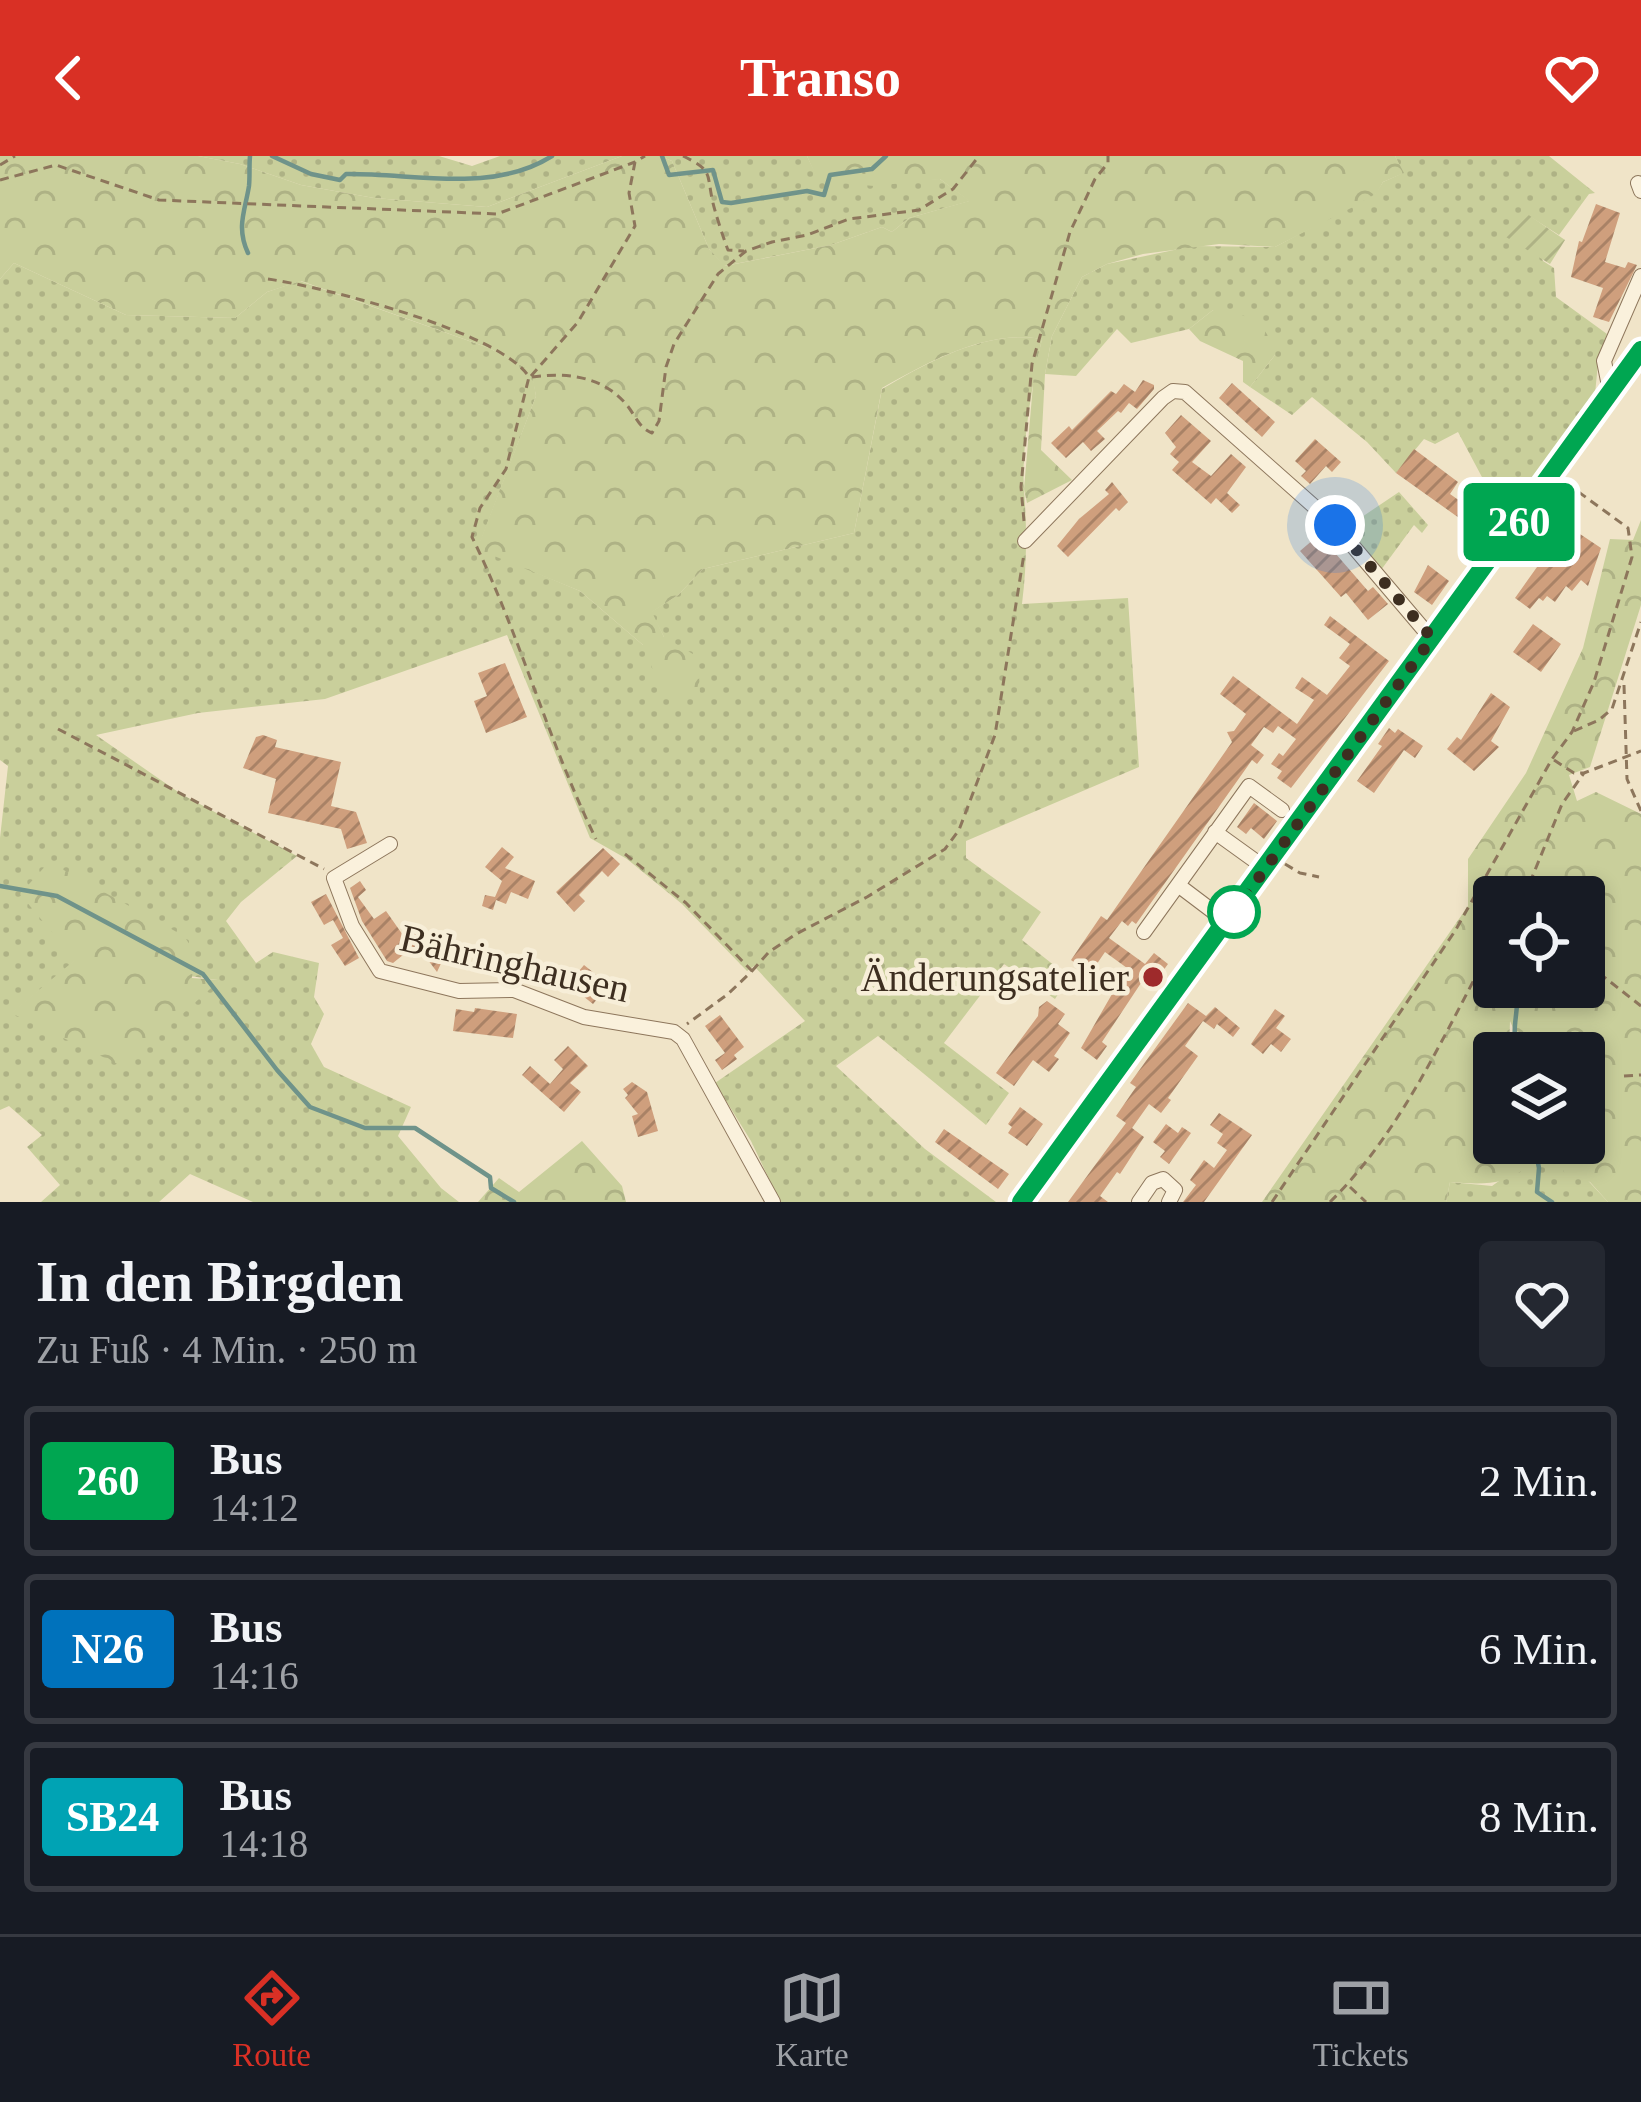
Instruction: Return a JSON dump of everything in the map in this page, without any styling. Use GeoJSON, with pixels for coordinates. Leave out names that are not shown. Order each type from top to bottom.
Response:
{"type":"FeatureCollection","features":[{"type":"Feature","properties":{"kind":"main road"},"geometry":{"type":"LineString","coordinates":[[1021,1202],[1432,638],[1560,476],[1641,350]]}},
{"type":"Feature","properties":{"kind":"street"},"geometry":{"type":"LineString","coordinates":[[1611,396],[1605,376],[1606,352],[1641,276]]}},
{"type":"Feature","properties":{"kind":"street"},"geometry":{"type":"LineString","coordinates":[[1025,541],[1163,398],[1185,392],[1335,525],[1432,638]]}},
{"type":"Feature","properties":{"kind":"street"},"geometry":{"type":"LineString","coordinates":[[1144,932],[1249,787],[1282,810]]}},
{"type":"Feature","properties":{"kind":"street"},"geometry":{"type":"LineString","coordinates":[[1215,832],[1269,862]]}},
{"type":"Feature","properties":{"kind":"street"},"geometry":{"type":"LineString","coordinates":[[334,878],[390,844]]}},
{"type":"Feature","properties":{"kind":"street","name":"Bähringhausen"},"geometry":{"type":"LineString","coordinates":[[334,878],[352,926],[380,970],[459,992],[514,990],[584,1017],[674,1032],[689,1049],[773,1202]]}},
{"type":"Feature","properties":{"kind":"street"},"geometry":{"type":"LineString","coordinates":[[1178,885],[1227,922]]}},
{"type":"Feature","properties":{"kind":"street"},"geometry":{"type":"LineString","coordinates":[[1139,1202],[1152,1183],[1163,1179],[1175,1190],[1169,1202]]}},
{"type":"Feature","properties":{"kind":"path"},"geometry":{"type":"LineString","coordinates":[[0,165],[15,156]]}},
{"type":"Feature","properties":{"kind":"path"},"geometry":{"type":"LineString","coordinates":[[0,179],[56,165],[159,200],[497,214],[645,156]]}},
{"type":"Feature","properties":{"kind":"path"},"geometry":{"type":"LineString","coordinates":[[683,156],[705,167],[728,250],[746,251],[849,219],[919,210],[953,189],[979,156]]}},
{"type":"Feature","properties":{"kind":"path"},"geometry":{"type":"LineString","coordinates":[[674,1032],[728,994],[769,952],[945,849],[959,830],[995,735],[1025,541],[1021,487],[1032,364],[1070,232],[1108,156]]}},
{"type":"Feature","properties":{"kind":"path"},"geometry":{"type":"LineString","coordinates":[[596,839],[472,537],[481,508],[506,469],[530,377],[578,322],[635,226],[629,193],[635,162]]}},
{"type":"Feature","properties":{"kind":"path"},"geometry":{"type":"LineString","coordinates":[[530,377],[566,374],[606,387],[652,433],[659,421],[666,367],[682,329],[718,274],[746,251]]}},
{"type":"Feature","properties":{"kind":"path"},"geometry":{"type":"LineString","coordinates":[[268,279],[420,319],[490,346],[521,364],[530,377]]}},
{"type":"Feature","properties":{"kind":"path"},"geometry":{"type":"LineString","coordinates":[[1272,1202],[1455,932],[1552,759],[1572,732],[1594,682],[1631,556],[1628,528],[1560,476]]}},
{"type":"Feature","properties":{"kind":"path"},"geometry":{"type":"LineString","coordinates":[[1572,732],[1606,716],[1641,622]]}},
{"type":"Feature","properties":{"kind":"path"},"geometry":{"type":"LineString","coordinates":[[1622,681],[1627,690],[1627,779],[1641,811]]}},
{"type":"Feature","properties":{"kind":"path"},"geometry":{"type":"LineString","coordinates":[[58,730],[314,861],[334,878]]}},
{"type":"Feature","properties":{"kind":"path"},"geometry":{"type":"LineString","coordinates":[[1552,759],[1584,773],[1641,751]]}},
{"type":"Feature","properties":{"kind":"path"},"geometry":{"type":"LineString","coordinates":[[1533,876],[1562,804],[1584,773]]}},
{"type":"Feature","properties":{"kind":"path"},"geometry":{"type":"LineString","coordinates":[[625,854],[686,903],[752,970]]}},
{"type":"Feature","properties":{"kind":"path"},"geometry":{"type":"LineString","coordinates":[[1269,862],[1319,877]]}},
{"type":"Feature","properties":{"kind":"path"},"geometry":{"type":"LineString","coordinates":[[1605,979],[1641,1006]]}},
{"type":"Feature","properties":{"kind":"path"},"geometry":{"type":"LineString","coordinates":[[1330,1202],[1348,1186],[1421,1079],[1473,982]]}},
{"type":"Feature","properties":{"kind":"path"},"geometry":{"type":"LineString","coordinates":[[1624,1076],[1641,1075]]}},
{"type":"Feature","properties":{"kind":"path"},"geometry":{"type":"LineString","coordinates":[[1348,1186],[1366,1202]]}},
{"type":"Feature","properties":{"kind":"green space"},"geometry":{"type":"Polygon","coordinates":[[[0,156],[198,156],[240,164],[301,185],[374,198],[487,207],[622,156],[660,156],[672,161],[709,249],[725,266],[831,245],[882,227],[892,232],[909,218],[969,201],[940,179],[874,186],[818,181],[807,156],[1395,156],[1404,173],[1383,182],[1377,193],[1353,207],[1275,247],[1219,244],[1143,254],[1082,277],[1052,336],[1041,450],[1072,480],[1027,503],[1024,489],[1034,373],[1042,339],[979,343],[938,358],[882,388],[854,533],[703,569],[678,595],[652,612],[664,637],[698,657],[700,694],[663,695],[643,645],[580,591],[477,549],[536,396],[531,371],[489,348],[301,281],[267,292],[235,318],[126,315],[14,263],[0,279],[0,156]]]}},
{"type":"Feature","properties":{"kind":"green space"},"geometry":{"type":"Polygon","coordinates":[[[198,156],[439,156],[472,166],[500,156],[622,156],[487,207],[374,198],[301,185],[240,164],[198,156]]]}},
{"type":"Feature","properties":{"kind":"green space"},"geometry":{"type":"Polygon","coordinates":[[[660,156],[807,156],[819,181],[940,179],[970,201],[909,218],[892,232],[882,227],[831,245],[724,266],[709,249],[672,161],[660,156]]]}},
{"type":"Feature","properties":{"kind":"green space"},"geometry":{"type":"Polygon","coordinates":[[[1395,156],[1549,156],[1595,193],[1589,194],[1559,235],[1523,212],[1543,261],[1554,268],[1556,297],[1607,334],[1595,394],[1512,508],[1504,508],[1507,502],[1483,479],[1458,432],[1435,444],[1424,439],[1396,473],[1312,397],[1292,415],[1250,387],[1275,355],[1213,310],[1189,329],[1131,343],[1117,329],[1076,376],[1045,374],[1052,336],[1082,277],[1107,264],[1193,246],[1275,247],[1376,193],[1383,182],[1403,173],[1395,156]]]}},
{"type":"Feature","properties":{"kind":"green space"},"geometry":{"type":"Polygon","coordinates":[[[1523,211],[1565,240],[1550,264],[1506,237],[1523,211]]]}},
{"type":"Feature","properties":{"kind":"green space"},"geometry":{"type":"Polygon","coordinates":[[[14,263],[126,315],[235,318],[267,292],[300,281],[489,348],[532,371],[536,396],[478,548],[580,591],[643,645],[664,637],[651,612],[678,595],[703,569],[854,533],[882,389],[979,343],[1042,339],[1024,454],[1022,604],[1128,598],[1139,767],[966,841],[966,858],[1041,912],[1022,940],[1069,977],[1055,999],[1004,964],[944,1043],[1009,1093],[986,1125],[878,1036],[836,1066],[925,1149],[996,1202],[780,1202],[751,1141],[715,1083],[805,1021],[754,966],[747,971],[682,904],[627,859],[590,838],[507,635],[325,699],[198,713],[96,735],[181,794],[297,856],[241,902],[226,921],[256,963],[273,952],[319,963],[314,997],[324,1014],[311,1044],[324,1067],[411,1107],[398,1136],[441,1188],[459,1202],[253,1202],[190,1174],[159,1202],[41,1202],[60,1185],[27,1147],[42,1135],[9,1106],[0,1110],[0,838],[8,766],[0,760],[0,279],[14,263]],[[76,960],[12,1013],[219,981],[76,960]]]}},
{"type":"Feature","properties":{"kind":"green space"},"geometry":{"type":"Polygon","coordinates":[[[1213,310],[1253,320],[1271,343],[1275,355],[1250,387],[1243,382],[1243,361],[1200,341],[1189,329],[1213,310]]]}},
{"type":"Feature","properties":{"kind":"green space"},"geometry":{"type":"Polygon","coordinates":[[[1399,492],[1428,525],[1422,533],[1414,525],[1381,570],[1347,527],[1399,492]]]}},
{"type":"Feature","properties":{"kind":"green space"},"geometry":{"type":"Polygon","coordinates":[[[1641,520],[1641,605],[1590,767],[1569,775],[1577,801],[1596,792],[1641,814],[1641,1202],[1608,1202],[1590,1182],[1565,1175],[1561,1164],[1605,1164],[1605,1032],[1515,1032],[1510,1021],[1510,1032],[1473,1032],[1473,1164],[1529,1164],[1519,1172],[1488,1183],[1450,1182],[1446,1202],[1262,1202],[1468,906],[1468,859],[1526,773],[1583,648],[1610,539],[1633,540],[1641,520]]]}},
{"type":"Feature","properties":{"kind":"green space"},"geometry":{"type":"Polygon","coordinates":[[[49,862],[184,936],[194,951],[192,978],[220,980],[124,1067],[11,1013],[75,960],[20,894],[49,862]]]}},
{"type":"Feature","properties":{"kind":"green space"},"geometry":{"type":"Polygon","coordinates":[[[582,1141],[622,1186],[626,1202],[478,1202],[499,1178],[519,1192],[582,1141]]]}},
{"type":"Feature","properties":{"kind":"green space"},"geometry":{"type":"Polygon","coordinates":[[[1523,1164],[1573,1164],[1608,1202],[1446,1202],[1450,1182],[1492,1186],[1523,1164]]]}},
{"type":"Feature","properties":{"kind":"building"},"geometry":{"type":"Polygon","coordinates":[[[1596,204],[1620,213],[1605,262],[1625,268],[1628,262],[1637,265],[1609,322],[1593,317],[1603,288],[1571,277],[1579,241],[1596,204]]]}},
{"type":"Feature","properties":{"kind":"building"},"geometry":{"type":"Polygon","coordinates":[[[1143,380],[1154,389],[1137,409],[1129,403],[1097,431],[1105,439],[1091,451],[1083,442],[1066,458],[1051,443],[1069,426],[1072,430],[1111,391],[1116,394],[1124,384],[1135,392],[1143,380]]]}},
{"type":"Feature","properties":{"kind":"building"},"geometry":{"type":"Polygon","coordinates":[[[1232,383],[1275,422],[1262,437],[1219,398],[1232,383]]]}},
{"type":"Feature","properties":{"kind":"building"},"geometry":{"type":"Polygon","coordinates":[[[1181,415],[1211,441],[1192,462],[1211,476],[1231,454],[1246,467],[1227,493],[1240,505],[1232,513],[1216,498],[1211,504],[1172,470],[1179,462],[1170,454],[1176,447],[1165,433],[1181,415]]]}},
{"type":"Feature","properties":{"kind":"building"},"geometry":{"type":"Polygon","coordinates":[[[1315,439],[1341,462],[1332,472],[1326,466],[1310,484],[1301,476],[1306,471],[1295,461],[1315,439]]]}},
{"type":"Feature","properties":{"kind":"building"},"geometry":{"type":"Polygon","coordinates":[[[1414,449],[1458,482],[1450,494],[1474,511],[1481,503],[1497,515],[1483,535],[1396,473],[1414,449]]]}},
{"type":"Feature","properties":{"kind":"building"},"geometry":{"type":"Polygon","coordinates":[[[1112,482],[1128,502],[1119,511],[1116,508],[1068,557],[1057,546],[1109,494],[1105,490],[1112,482]]]}},
{"type":"Feature","properties":{"kind":"building"},"geometry":{"type":"Polygon","coordinates":[[[1580,534],[1601,548],[1588,586],[1581,580],[1572,591],[1566,586],[1555,602],[1547,596],[1543,601],[1539,598],[1530,609],[1515,598],[1552,546],[1564,555],[1580,534]]]}},
{"type":"Feature","properties":{"kind":"building"},"geometry":{"type":"Polygon","coordinates":[[[1314,539],[1318,544],[1323,539],[1368,591],[1373,587],[1388,604],[1368,620],[1346,593],[1341,597],[1300,551],[1314,539]]]}},
{"type":"Feature","properties":{"kind":"building"},"geometry":{"type":"Polygon","coordinates":[[[1428,565],[1449,581],[1432,605],[1414,592],[1428,565]]]}},
{"type":"Feature","properties":{"kind":"building"},"geometry":{"type":"Polygon","coordinates":[[[1330,616],[1389,661],[1291,788],[1277,778],[1282,771],[1271,764],[1296,739],[1278,726],[1273,733],[1264,727],[1251,745],[1264,755],[1257,764],[1252,760],[1136,924],[1132,921],[1128,926],[1122,921],[1109,938],[1145,964],[1154,953],[1168,964],[1152,986],[1143,980],[1102,1042],[1107,1046],[1097,1060],[1081,1048],[1127,968],[1105,952],[1090,974],[1071,960],[1101,916],[1107,920],[1232,742],[1227,732],[1234,731],[1246,714],[1220,694],[1233,676],[1297,724],[1314,700],[1295,688],[1302,677],[1327,695],[1350,666],[1339,658],[1350,644],[1324,625],[1330,616]]]}},
{"type":"Feature","properties":{"kind":"building"},"geometry":{"type":"Polygon","coordinates":[[[1533,624],[1561,644],[1541,672],[1513,652],[1533,624]]]}},
{"type":"Feature","properties":{"kind":"building"},"geometry":{"type":"Polygon","coordinates":[[[505,663],[527,717],[486,733],[474,701],[487,696],[478,673],[505,663]]]}},
{"type":"Feature","properties":{"kind":"building"},"geometry":{"type":"Polygon","coordinates":[[[1491,693],[1510,707],[1491,741],[1499,747],[1474,771],[1447,749],[1457,737],[1461,740],[1491,693]]]}},
{"type":"Feature","properties":{"kind":"building"},"geometry":{"type":"Polygon","coordinates":[[[1389,728],[1423,746],[1415,758],[1404,750],[1374,793],[1357,781],[1389,728]]]}},
{"type":"Feature","properties":{"kind":"building"},"geometry":{"type":"Polygon","coordinates":[[[256,737],[277,740],[275,747],[341,762],[331,806],[356,812],[367,843],[347,849],[341,829],[268,813],[276,779],[243,768],[256,737]]]}},
{"type":"Feature","properties":{"kind":"building"},"geometry":{"type":"Polygon","coordinates":[[[1254,803],[1277,821],[1264,839],[1251,828],[1246,834],[1237,827],[1254,803]]]}},
{"type":"Feature","properties":{"kind":"building"},"geometry":{"type":"Polygon","coordinates":[[[502,847],[514,857],[505,868],[535,881],[528,899],[511,892],[506,904],[496,900],[493,910],[482,906],[485,895],[495,897],[502,881],[485,867],[502,847]]]}},
{"type":"Feature","properties":{"kind":"building"},"geometry":{"type":"Polygon","coordinates":[[[603,848],[620,864],[608,877],[602,871],[579,895],[585,901],[574,912],[556,892],[603,848]]]}},
{"type":"Feature","properties":{"kind":"building"},"geometry":{"type":"Polygon","coordinates":[[[360,881],[366,890],[358,897],[374,919],[386,911],[405,938],[419,929],[436,953],[451,942],[437,972],[422,952],[413,958],[408,951],[393,963],[387,961],[362,921],[350,888],[360,881]]]}},
{"type":"Feature","properties":{"kind":"building"},"geometry":{"type":"Polygon","coordinates":[[[326,894],[359,958],[345,966],[331,945],[343,938],[333,920],[324,925],[311,902],[326,894]]]}},
{"type":"Feature","properties":{"kind":"building"},"geometry":{"type":"Polygon","coordinates":[[[584,965],[609,985],[593,1004],[568,984],[584,965]]]}},
{"type":"Feature","properties":{"kind":"building"},"geometry":{"type":"Polygon","coordinates":[[[1047,1001],[1065,1014],[1058,1024],[1070,1033],[1049,1072],[1033,1060],[1014,1086],[996,1073],[1047,1001]]]}},
{"type":"Feature","properties":{"kind":"building"},"geometry":{"type":"Polygon","coordinates":[[[1188,1003],[1206,1016],[1215,1007],[1240,1028],[1233,1037],[1217,1024],[1214,1029],[1203,1021],[1185,1046],[1198,1056],[1168,1098],[1171,1100],[1161,1113],[1149,1104],[1132,1128],[1144,1137],[1100,1196],[1108,1202],[1068,1202],[1126,1123],[1116,1116],[1136,1087],[1130,1083],[1188,1003]]]}},
{"type":"Feature","properties":{"kind":"building"},"geometry":{"type":"Polygon","coordinates":[[[475,1008],[517,1014],[513,1038],[453,1031],[456,1009],[474,1012],[475,1008]]]}},
{"type":"Feature","properties":{"kind":"building"},"geometry":{"type":"Polygon","coordinates":[[[1275,1009],[1285,1016],[1276,1028],[1291,1039],[1281,1052],[1271,1044],[1263,1054],[1251,1044],[1275,1009]]]}},
{"type":"Feature","properties":{"kind":"building"},"geometry":{"type":"Polygon","coordinates":[[[720,1015],[744,1047],[722,1070],[715,1060],[725,1053],[705,1026],[720,1015]]]}},
{"type":"Feature","properties":{"kind":"building"},"geometry":{"type":"Polygon","coordinates":[[[568,1046],[588,1066],[570,1083],[581,1092],[564,1112],[522,1075],[530,1066],[550,1084],[563,1069],[554,1060],[568,1046]]]}},
{"type":"Feature","properties":{"kind":"building"},"geometry":{"type":"Polygon","coordinates":[[[632,1082],[647,1092],[658,1131],[638,1137],[632,1116],[638,1114],[623,1089],[632,1082]]]}},
{"type":"Feature","properties":{"kind":"building"},"geometry":{"type":"Polygon","coordinates":[[[1020,1107],[1043,1124],[1027,1146],[1008,1133],[1012,1127],[1008,1124],[1020,1107]]]}},
{"type":"Feature","properties":{"kind":"building"},"geometry":{"type":"Polygon","coordinates":[[[1219,1113],[1252,1135],[1204,1202],[1183,1202],[1196,1185],[1190,1180],[1204,1160],[1214,1168],[1227,1150],[1217,1143],[1223,1134],[1210,1125],[1219,1113]]]}},
{"type":"Feature","properties":{"kind":"building"},"geometry":{"type":"Polygon","coordinates":[[[1166,1124],[1178,1133],[1182,1127],[1191,1133],[1169,1164],[1160,1157],[1165,1151],[1153,1142],[1166,1124]]]}},
{"type":"Feature","properties":{"kind":"building"},"geometry":{"type":"Polygon","coordinates":[[[944,1129],[1009,1174],[998,1189],[935,1142],[944,1129]]]}},
{"type":"Feature","properties":{"kind":"waterway"},"geometry":{"type":"LineString","coordinates":[[248,253],[242,227],[250,156]]}},
{"type":"Feature","properties":{"kind":"waterway"},"geometry":{"type":"LineString","coordinates":[[272,156],[311,174],[340,180],[346,174],[478,178],[529,168],[552,156]]}},
{"type":"Feature","properties":{"kind":"waterway"},"geometry":{"type":"LineString","coordinates":[[662,156],[669,175],[713,170],[722,202],[731,203],[807,191],[824,195],[830,175],[872,169],[886,156]]}},
{"type":"Feature","properties":{"kind":"waterway"},"geometry":{"type":"LineString","coordinates":[[0,886],[57,896],[203,974],[310,1107],[365,1128],[415,1128],[490,1177],[491,1188],[514,1202]]}},
{"type":"Feature","properties":{"kind":"waterway"},"geometry":{"type":"LineString","coordinates":[[1515,1032],[1517,1008]]}},
{"type":"Feature","properties":{"kind":"waterway"},"geometry":{"type":"LineString","coordinates":[[1538,1164],[1537,1192],[1552,1202]]}},
{"type":"Feature","properties":{"kind":"bus line","name":"260"},"geometry":{"type":"LineString","coordinates":[[1021,1202],[1641,350]]}},
{"type":"Feature","properties":{"kind":"place","name":"Änderungsatelier"},"geometry":{"type":"Point","coordinates":[1153,977]}},
{"type":"Feature","properties":{"kind":"route"},"geometry":{"type":"LineString","coordinates":[[1234,912],[1432,638],[1335,525]]}}]}
